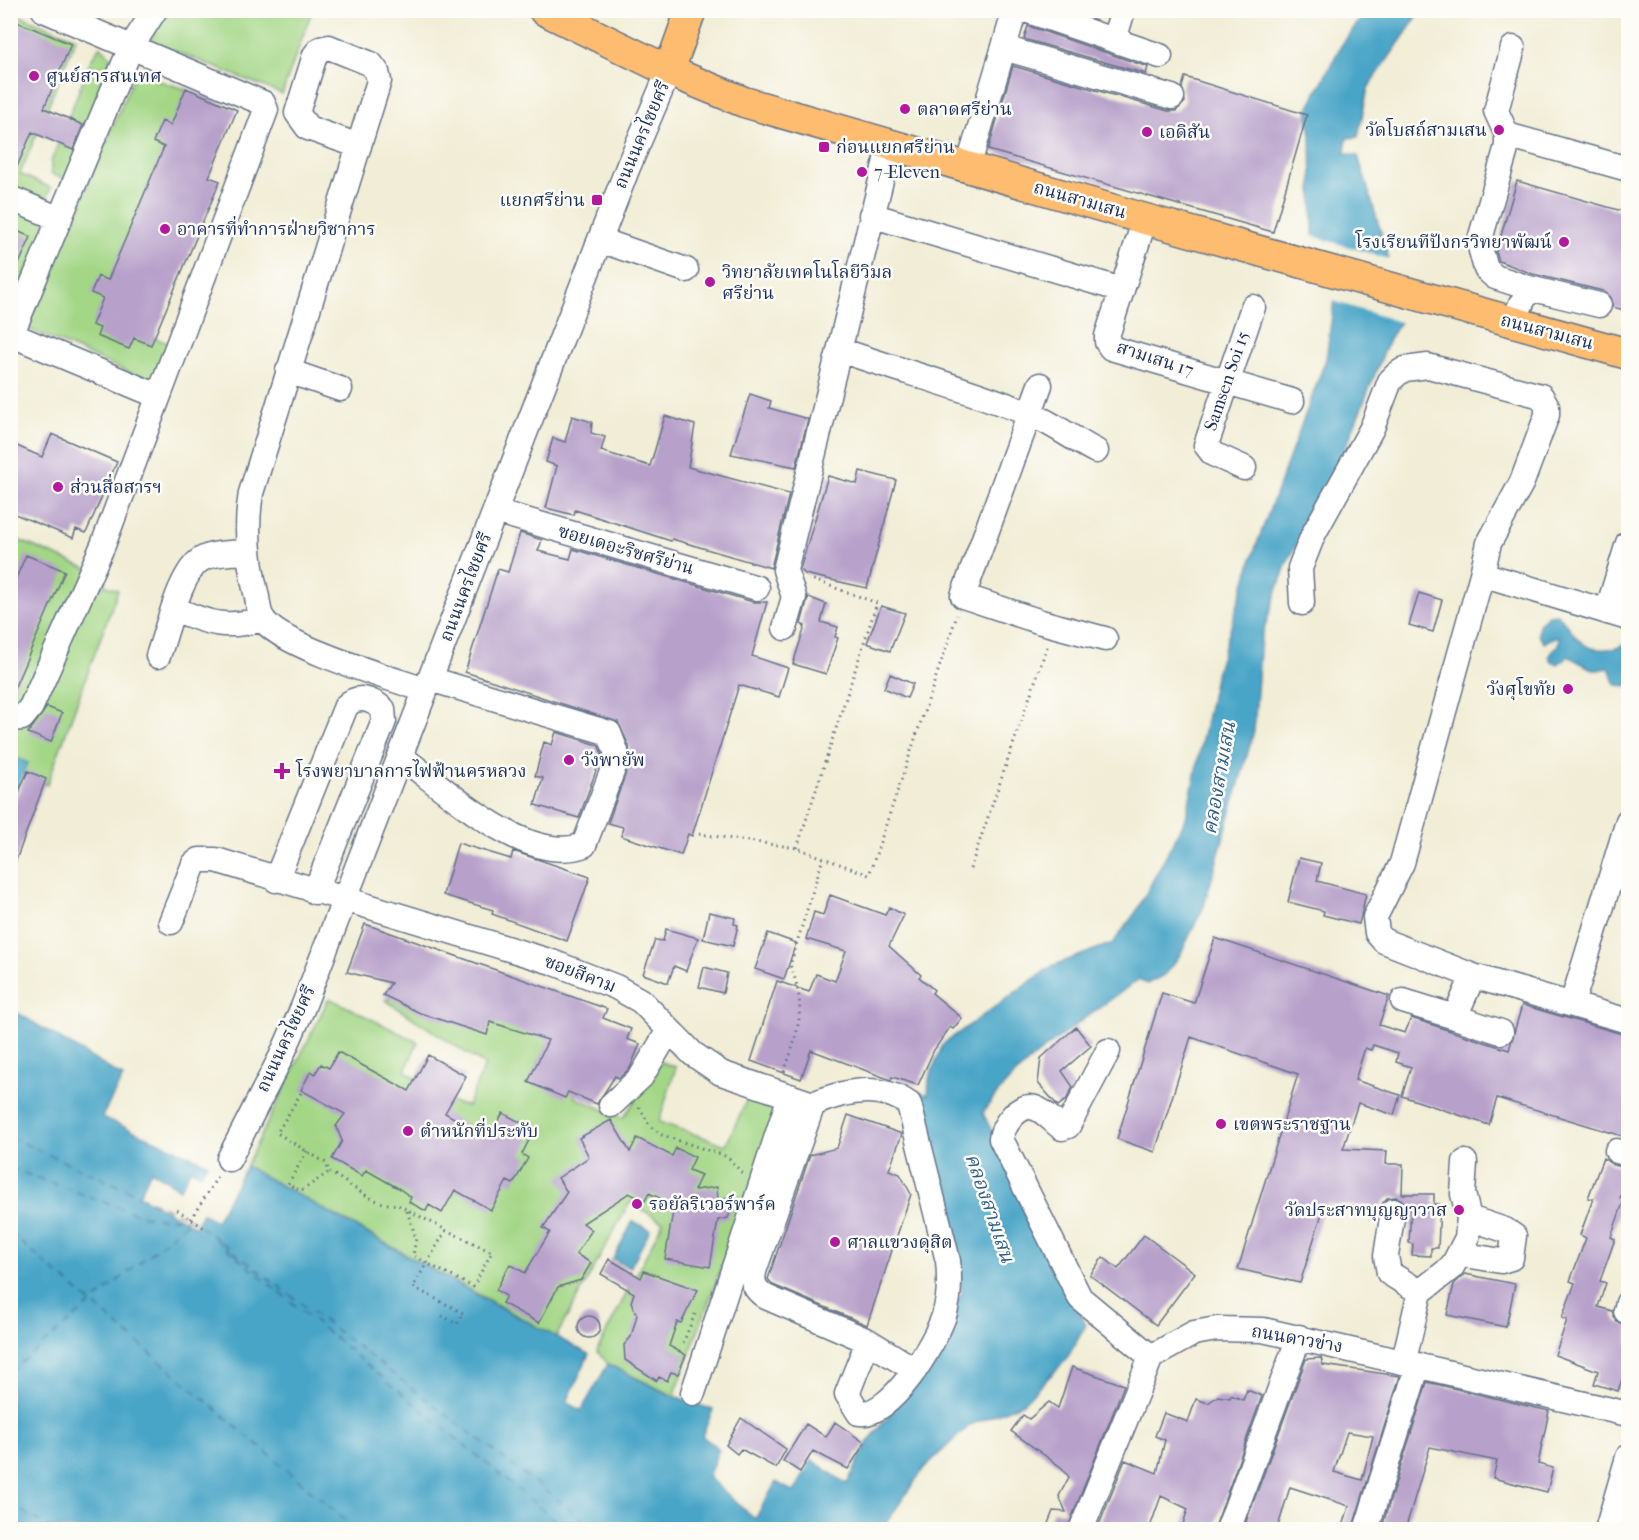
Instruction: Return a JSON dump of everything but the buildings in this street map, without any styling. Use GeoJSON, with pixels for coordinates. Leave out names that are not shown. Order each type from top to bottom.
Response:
{"type":"FeatureCollection","features":[{"type":"Feature","properties":{"kind":"main road","name":"ถนนสามเสน"},"geometry":{"type":"LineString","coordinates":[[544,10],[669,70],[744,102],[1145,219],[1629,354]]}},
{"type":"Feature","properties":{"kind":"main road","name":"ถนนนครไชยศรี"},"geometry":{"type":"LineString","coordinates":[[669,70],[691,10]]}},
{"type":"Feature","properties":{"kind":"street"},"geometry":{"type":"LineString","coordinates":[[10,719],[22,718],[31,707],[103,545],[266,110],[263,102],[44,10]]}},
{"type":"Feature","properties":{"kind":"street"},"geometry":{"type":"LineString","coordinates":[[131,47],[135,10]]}},
{"type":"Feature","properties":{"kind":"street"},"geometry":{"type":"LineString","coordinates":[[155,10],[131,47],[11,337],[158,396]]}},
{"type":"Feature","properties":{"kind":"street"},"geometry":{"type":"LineString","coordinates":[[968,167],[1015,10]]}},
{"type":"Feature","properties":{"kind":"street"},"geometry":{"type":"LineString","coordinates":[[1025,10],[1160,56]]}},
{"type":"Feature","properties":{"kind":"street"},"geometry":{"type":"LineString","coordinates":[[1114,40],[1123,10]]}},
{"type":"Feature","properties":{"kind":"street"},"geometry":{"type":"LineString","coordinates":[[1004,48],[1172,97]]}},
{"type":"Feature","properties":{"kind":"street"},"geometry":{"type":"LineString","coordinates":[[1513,48],[1496,111],[1507,135],[1506,152],[1479,243],[1485,269],[1495,277],[1529,288],[1599,305]]}},
{"type":"Feature","properties":{"kind":"street","name":"ถนนนครไชยศรี"},"geometry":{"type":"LineString","coordinates":[[229,1159],[281,1057],[345,899],[600,240],[669,70]]}},
{"type":"Feature","properties":{"kind":"street"},"geometry":{"type":"LineString","coordinates":[[1507,135],[1629,169]]}},
{"type":"Feature","properties":{"kind":"street"},"geometry":{"type":"LineString","coordinates":[[785,628],[794,597],[785,570],[890,144]]}},
{"type":"Feature","properties":{"kind":"street"},"geometry":{"type":"LineString","coordinates":[[359,146],[251,493],[247,517],[248,552],[263,620],[280,634],[301,646],[428,684],[609,733],[616,751],[616,761],[585,845],[562,851],[546,849],[470,811],[400,756]]}},
{"type":"Feature","properties":{"kind":"street"},"geometry":{"type":"LineString","coordinates":[[10,198],[60,219]]}},
{"type":"Feature","properties":{"kind":"street"},"geometry":{"type":"LineString","coordinates":[[871,215],[1122,291]]}},
{"type":"Feature","properties":{"kind":"street","name":"สามเสน 17"},"geometry":{"type":"LineString","coordinates":[[1145,219],[1107,336],[1107,342],[1111,348],[1293,401]]}},
{"type":"Feature","properties":{"kind":"street"},"geometry":{"type":"LineString","coordinates":[[600,240],[686,270]]}},
{"type":"Feature","properties":{"kind":"street"},"geometry":{"type":"LineString","coordinates":[[1512,323],[1529,288]]}},
{"type":"Feature","properties":{"kind":"street","name":"Samsen Soi 15"},"geometry":{"type":"LineString","coordinates":[[1244,468],[1213,454],[1206,446],[1253,307]]}},
{"type":"Feature","properties":{"kind":"street"},"geometry":{"type":"LineString","coordinates":[[840,351],[1031,415],[1067,431],[1078,442],[1096,451]]}},
{"type":"Feature","properties":{"kind":"street"},"geometry":{"type":"LineString","coordinates":[[1302,603],[1300,568],[1313,535],[1372,428],[1390,381],[1405,369],[1428,366],[1541,396],[1547,406],[1546,415],[1522,482],[1489,543],[1402,863],[1375,917],[1375,925],[1377,933],[1384,941],[1473,976],[1629,1021]]}},
{"type":"Feature","properties":{"kind":"street"},"geometry":{"type":"LineString","coordinates":[[288,370],[340,389]]}},
{"type":"Feature","properties":{"kind":"street"},"geometry":{"type":"LineString","coordinates":[[1040,385],[963,597],[1105,639]]}},
{"type":"Feature","properties":{"kind":"street","name":"ซอยเดอะริชศรีย่าน"},"geometry":{"type":"LineString","coordinates":[[495,511],[756,588]]}},
{"type":"Feature","properties":{"kind":"street"},"geometry":{"type":"LineString","coordinates":[[1482,574],[1618,615],[1629,543]]}},
{"type":"Feature","properties":{"kind":"street"},"geometry":{"type":"LineString","coordinates":[[158,656],[184,580],[191,567],[202,559],[248,552]]}},
{"type":"Feature","properties":{"kind":"street"},"geometry":{"type":"LineString","coordinates":[[175,609],[204,622],[226,625],[263,620]]}},
{"type":"Feature","properties":{"kind":"street"},"geometry":{"type":"LineString","coordinates":[[276,880],[346,706],[351,700],[363,698],[374,701],[383,709],[384,721],[315,892]]}},
{"type":"Feature","properties":{"kind":"street"},"geometry":{"type":"LineString","coordinates":[[1572,1004],[1629,821]]}},
{"type":"Feature","properties":{"kind":"street","name":"ซอยสีคาม"},"geometry":{"type":"LineString","coordinates":[[171,922],[194,864],[199,860],[216,861],[552,962],[616,987],[641,1001],[693,1054],[721,1073],[813,1104]]}},
{"type":"Feature","properties":{"kind":"street"},"geometry":{"type":"LineString","coordinates":[[1455,1017],[1473,976]]}},
{"type":"Feature","properties":{"kind":"street"},"geometry":{"type":"LineString","coordinates":[[1403,1000],[1501,1032]]}},
{"type":"Feature","properties":{"kind":"street"},"geometry":{"type":"LineString","coordinates":[[620,1097],[641,1077],[669,1030]]}},
{"type":"Feature","properties":{"kind":"street"},"geometry":{"type":"LineString","coordinates":[[1082,1530],[1151,1357],[1080,1298],[1001,1140],[1002,1129],[1011,1118],[1031,1107],[1038,1108],[1062,1128],[1068,1126],[1108,1051]]}},
{"type":"Feature","properties":{"kind":"street"},"geometry":{"type":"LineString","coordinates":[[868,1341],[846,1394],[859,1413],[867,1414],[878,1410],[915,1370],[941,1323],[951,1286],[948,1261],[909,1104],[892,1096],[858,1090],[835,1094],[813,1104],[752,1278],[754,1286],[766,1297],[868,1341],[915,1370]]}},
{"type":"Feature","properties":{"kind":"street"},"geometry":{"type":"LineString","coordinates":[[693,1393],[783,1094]]}},
{"type":"Feature","properties":{"kind":"street"},"geometry":{"type":"LineString","coordinates":[[1366,1530],[1411,1363],[1420,1292],[1444,1275],[1460,1254],[1467,1238],[1469,1218],[1463,1194],[1465,1162]]}},
{"type":"Feature","properties":{"kind":"street"},"geometry":{"type":"LineString","coordinates":[[1393,1211],[1386,1256],[1389,1273],[1420,1292]]}},
{"type":"Feature","properties":{"kind":"street"},"geometry":{"type":"LineString","coordinates":[[1460,1254],[1501,1262],[1511,1258],[1514,1253],[1515,1236],[1505,1230],[1469,1218]]}},
{"type":"Feature","properties":{"kind":"street","name":"ถนนดาวข่าง"},"geometry":{"type":"LineString","coordinates":[[1151,1357],[1182,1338],[1217,1329],[1263,1330],[1629,1414]]}},
{"type":"Feature","properties":{"kind":"street"},"geometry":{"type":"LineString","coordinates":[[1228,1530],[1299,1337]]}},
{"type":"Feature","properties":{"kind":"street"},"geometry":{"type":"LineString","coordinates":[[1607,1530],[1629,1457]]}},
{"type":"Feature","properties":{"kind":"path"},"geometry":{"type":"LineString","coordinates":[[785,570],[877,603],[797,848]]}},
{"type":"Feature","properties":{"kind":"path"},"geometry":{"type":"LineString","coordinates":[[699,834],[797,848],[869,875],[963,597]]}},
{"type":"Feature","properties":{"kind":"path"},"geometry":{"type":"LineString","coordinates":[[970,869],[1053,625]]}},
{"type":"Feature","properties":{"kind":"path"},"geometry":{"type":"LineString","coordinates":[[783,1094],[802,1008],[798,984],[790,964],[823,858]]}},
{"type":"Feature","properties":{"kind":"path"},"geometry":{"type":"LineString","coordinates":[[301,1094],[277,1133],[326,1163],[329,1172],[351,1184],[374,1201],[388,1205],[396,1204],[406,1209],[446,1230],[492,1252],[473,1287],[413,1256],[416,1238],[406,1209]]}},
{"type":"Feature","properties":{"kind":"path"},"geometry":{"type":"LineString","coordinates":[[620,1097],[651,1127],[662,1134],[728,1157],[743,1174],[742,1182]]}},
{"type":"Feature","properties":{"kind":"path"},"geometry":{"type":"LineString","coordinates":[[307,1152],[288,1184],[301,1191],[329,1172]]}},
{"type":"Feature","properties":{"kind":"path"},"geometry":{"type":"LineString","coordinates":[[191,1219],[229,1159]]}},
{"type":"Feature","properties":{"kind":"path"},"geometry":{"type":"LineString","coordinates":[[177,1210],[207,1229]]}},
{"type":"Feature","properties":{"kind":"path"},"geometry":{"type":"LineString","coordinates":[[442,1316],[457,1324],[463,1313],[412,1287],[446,1230]]}},
{"type":"Feature","properties":{"kind":"path"},"geometry":{"type":"LineString","coordinates":[[683,1343],[696,1312]]}},
{"type":"Feature","properties":{"kind":"green space"},"geometry":{"type":"Polygon","coordinates":[[[166,11],[312,11],[282,94],[150,41],[166,11]]]}},
{"type":"Feature","properties":{"kind":"green space","name":"ศูนย์สารสนเทศ"},"geometry":{"type":"Polygon","coordinates":[[[10,12],[76,38],[20,174],[51,188],[44,204],[11,191],[10,12]]]}},
{"type":"Feature","properties":{"kind":"green space"},"geometry":{"type":"Polygon","coordinates":[[[100,46],[112,58],[72,174],[64,179],[51,174],[51,162],[91,60],[100,46]]]}},
{"type":"Feature","properties":{"kind":"green space"},"geometry":{"type":"Polygon","coordinates":[[[135,74],[186,89],[104,319],[170,344],[153,383],[27,328],[135,74]]]}},
{"type":"Feature","properties":{"kind":"green space"},"geometry":{"type":"Polygon","coordinates":[[[10,202],[44,219],[46,232],[16,294],[11,292],[10,202]]]}},
{"type":"Feature","properties":{"kind":"green space"},"geometry":{"type":"Polygon","coordinates":[[[11,537],[107,577],[104,585],[118,590],[47,785],[11,769],[11,537]]]}},
{"type":"Feature","properties":{"kind":"green space"},"geometry":{"type":"Polygon","coordinates":[[[409,990],[599,1040],[574,1097],[623,1118],[661,1062],[676,1067],[659,1122],[726,1145],[749,1095],[781,1107],[674,1396],[608,1364],[597,1351],[663,1222],[630,1202],[556,1337],[246,1166],[329,998],[418,1042],[405,1071],[452,1102],[467,1106],[485,1065],[385,1000],[409,990]]]}},
{"type":"Feature","properties":{"kind":"water","name":"คลองสามเสน"},"geometry":{"type":"Polygon","coordinates":[[[1366,11],[1421,11],[1368,88],[1358,137],[1347,138],[1345,153],[1358,156],[1389,259],[1403,317],[1390,337],[1345,449],[1286,565],[1261,638],[1254,731],[1204,906],[1180,955],[1166,974],[1147,984],[1139,979],[1055,1040],[1015,1075],[983,1113],[1086,1325],[1066,1360],[1023,1403],[970,1425],[924,1468],[882,1529],[11,1529],[10,1008],[123,1077],[102,1117],[207,1163],[201,1174],[191,1169],[180,1189],[151,1170],[139,1196],[196,1227],[202,1213],[216,1221],[246,1166],[488,1301],[589,1354],[567,1402],[581,1411],[608,1364],[666,1393],[713,1410],[702,1436],[719,1449],[708,1477],[755,1519],[776,1482],[794,1492],[812,1460],[847,1484],[868,1442],[916,1381],[962,1292],[932,1178],[919,1092],[928,1095],[929,1079],[943,1044],[1052,966],[1113,943],[1136,912],[1186,818],[1215,677],[1255,549],[1326,359],[1334,301],[1313,236],[1311,136],[1307,110],[1341,46],[1366,11]]]}},
{"type":"Feature","properties":{"kind":"water"},"geometry":{"type":"Polygon","coordinates":[[[1557,614],[1577,638],[1589,647],[1612,649],[1628,642],[1628,686],[1616,685],[1609,668],[1597,670],[1590,668],[1568,656],[1558,664],[1552,662],[1549,656],[1558,645],[1559,638],[1552,638],[1544,643],[1538,635],[1539,625],[1548,615],[1557,614]]]}},
{"type":"Feature","properties":{"kind":"water"},"geometry":{"type":"Polygon","coordinates":[[[11,755],[28,763],[11,802],[11,755]]]}},
{"type":"Feature","properties":{"kind":"water"},"geometry":{"type":"Polygon","coordinates":[[[633,1221],[650,1230],[630,1268],[613,1259],[633,1221]]]}},
{"type":"Feature","properties":{"kind":"pier"},"geometry":{"type":"Polygon","coordinates":[[[1310,235],[1392,260],[1405,316],[1403,323],[1330,300],[1310,235]]]}},
{"type":"Feature","properties":{"kind":"ferry route"},"geometry":{"type":"LineString","coordinates":[[10,1137],[191,1219],[597,1530]]}},
{"type":"Feature","properties":{"kind":"ferry route"},"geometry":{"type":"LineString","coordinates":[[10,1168],[146,1217],[190,1219]]}},
{"type":"Feature","properties":{"kind":"ferry route"},"geometry":{"type":"LineString","coordinates":[[10,1372],[190,1220]]}},
{"type":"Feature","properties":{"kind":"ferry route"},"geometry":{"type":"LineString","coordinates":[[10,1233],[357,1530]]}},
{"type":"Feature","properties":{"kind":"ferry route"},"geometry":{"type":"LineString","coordinates":[[215,1239],[567,1530]]}},
{"type":"Feature","properties":{"kind":"ferry route"},"geometry":{"type":"LineString","coordinates":[[10,1504],[54,1530]]}},
{"type":"Feature","properties":{"kind":"place","name":"ศูนย์สารสนเทศ"},"geometry":{"type":"Point","coordinates":[34,76]}},
{"type":"Feature","properties":{"kind":"place","name":"ตลาดศรีย่าน"},"geometry":{"type":"Point","coordinates":[905,109]}},
{"type":"Feature","properties":{"kind":"place","name":"วัดโบสถ์สามเสน"},"geometry":{"type":"Point","coordinates":[1499,130]}},
{"type":"Feature","properties":{"kind":"place","name":"เอดิสัน"},"geometry":{"type":"Point","coordinates":[1147,132]}},
{"type":"Feature","properties":{"kind":"place","name":"ก่อนแยกศรีย่าน"},"geometry":{"type":"Point","coordinates":[824,147]}},
{"type":"Feature","properties":{"kind":"place","name":"7-Eleven"},"geometry":{"type":"Point","coordinates":[862,172]}},
{"type":"Feature","properties":{"kind":"place","name":"แยกศรีย่าน"},"geometry":{"type":"Point","coordinates":[597,200]}},
{"type":"Feature","properties":{"kind":"place","name":"อาคารที่ทำการฝ่ายวิชาการ"},"geometry":{"type":"Point","coordinates":[165,229]}},
{"type":"Feature","properties":{"kind":"place","name":"โรงเรียนทีปังกรวิทยาพัฒน์"},"geometry":{"type":"Point","coordinates":[1564,242]}},
{"type":"Feature","properties":{"kind":"place","name":"วิทยาลัยเทคโนโลยีวิมล ศรีย่าน"},"geometry":{"type":"Point","coordinates":[710,282]}},
{"type":"Feature","properties":{"kind":"place","name":"ส่วนสื่อสารฯ"},"geometry":{"type":"Point","coordinates":[58,487]}},
{"type":"Feature","properties":{"kind":"place","name":"วังศุโขทัย"},"geometry":{"type":"Point","coordinates":[1568,689]}},
{"type":"Feature","properties":{"kind":"place","name":"วังพายัพ"},"geometry":{"type":"Point","coordinates":[569,760]}},
{"type":"Feature","properties":{"kind":"place","name":"โรงพยาบาลการไฟฟ้านครหลวง"},"geometry":{"type":"Point","coordinates":[282,771]}},
{"type":"Feature","properties":{"kind":"place","name":"เขตพระราชฐาน"},"geometry":{"type":"Point","coordinates":[1221,1124]}},
{"type":"Feature","properties":{"kind":"place","name":"ตำหนักที่ประทับ"},"geometry":{"type":"Point","coordinates":[408,1131]}},
{"type":"Feature","properties":{"kind":"place","name":"รอยัลริเวอร์พาร์ค"},"geometry":{"type":"Point","coordinates":[637,1204]}},
{"type":"Feature","properties":{"kind":"place","name":"วัดประสาทบุญญาวาส"},"geometry":{"type":"Point","coordinates":[1459,1210]}},
{"type":"Feature","properties":{"kind":"place","name":"ศาลแขวงดุสิต"},"geometry":{"type":"Point","coordinates":[835,1242]}}]}
